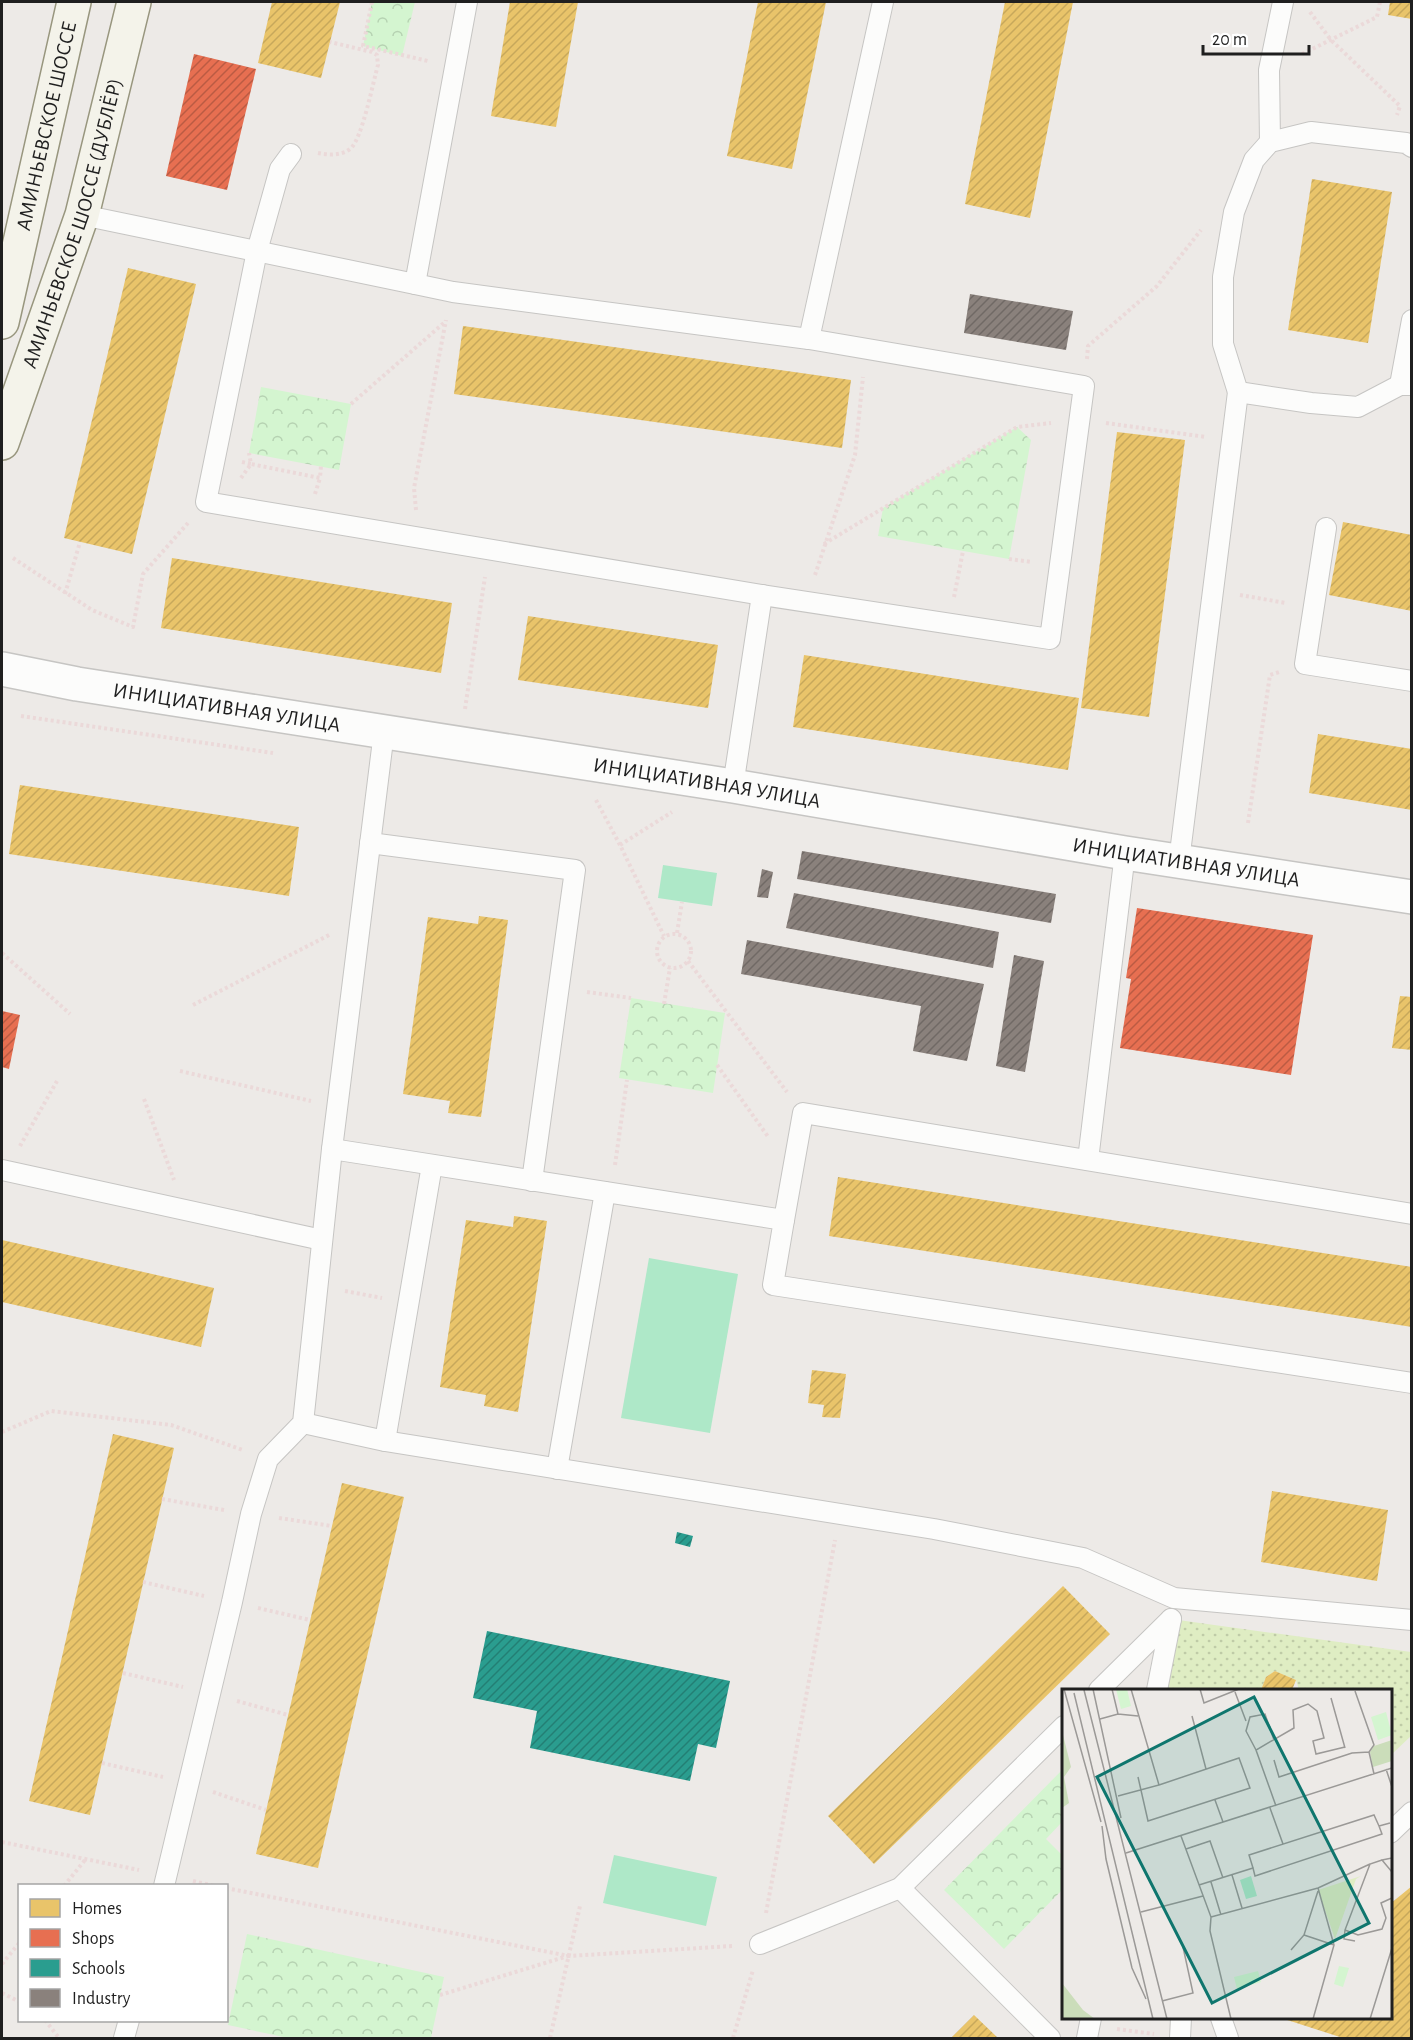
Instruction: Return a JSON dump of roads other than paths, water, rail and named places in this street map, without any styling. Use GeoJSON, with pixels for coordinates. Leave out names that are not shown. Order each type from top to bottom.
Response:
{"type":"FeatureCollection","features":[{"type":"Feature","properties":{"kind":"main road","name":"АМИНЬЕВСКОЕ ШОССЕ"},"geometry":{"type":"LineString","coordinates":[[2,322],[74,2]]}},
{"type":"Feature","properties":{"kind":"main road","name":"АМИНЬЕВСКОЕ ШОССЕ (ДУБЛЁР)"},"geometry":{"type":"LineString","coordinates":[[2,443],[82,215],[134,2]]}},
{"type":"Feature","properties":{"kind":"street","name":"ИНИЦИАТИВНАЯ УЛИЦА"},"geometry":{"type":"LineString","coordinates":[[2,669],[77,684],[733,786],[1125,853],[1412,897]]}},
{"type":"Feature","properties":{"kind":"lane"},"geometry":{"type":"LineString","coordinates":[[415,284],[467,2]]}},
{"type":"Feature","properties":{"kind":"lane"},"geometry":{"type":"LineString","coordinates":[[808,339],[883,2]]}},
{"type":"Feature","properties":{"kind":"lane"},"geometry":{"type":"LineString","coordinates":[[1270,142],[1269,70],[1283,2]]}},
{"type":"Feature","properties":{"kind":"lane"},"geometry":{"type":"LineString","coordinates":[[1179,861],[1238,392],[1223,344],[1223,277],[1234,212],[1254,160],[1270,142],[1311,132],[1409,145]]}},
{"type":"Feature","properties":{"kind":"lane"},"geometry":{"type":"LineString","coordinates":[[82,215],[257,251],[453,292],[808,339],[1084,386],[1050,639],[762,595],[213,504],[257,251],[280,169],[291,154]]}},
{"type":"Feature","properties":{"kind":"lane"},"geometry":{"type":"LineString","coordinates":[[1238,392],[1311,403],[1359,407],[1406,385],[1412,320]]}},
{"type":"Feature","properties":{"kind":"lane"},"geometry":{"type":"LineString","coordinates":[[1326,528],[1305,664],[1412,681]]}},
{"type":"Feature","properties":{"kind":"lane"},"geometry":{"type":"LineString","coordinates":[[733,786],[762,595]]}},
{"type":"Feature","properties":{"kind":"lane"},"geometry":{"type":"LineString","coordinates":[[165,1881],[251,1514],[268,1459],[303,1423],[332,1149],[384,732]]}},
{"type":"Feature","properties":{"kind":"lane"},"geometry":{"type":"LineString","coordinates":[[370,843],[574,870],[532,1180]]}},
{"type":"Feature","properties":{"kind":"lane"},"geometry":{"type":"LineString","coordinates":[[1088,1160],[1125,853]]}},
{"type":"Feature","properties":{"kind":"lane"},"geometry":{"type":"LineString","coordinates":[[1412,1214],[803,1113],[773,1285],[1412,1383]]}},
{"type":"Feature","properties":{"kind":"lane"},"geometry":{"type":"LineString","coordinates":[[332,1149],[784,1220]]}},
{"type":"Feature","properties":{"kind":"lane"},"geometry":{"type":"LineString","coordinates":[[385,1442],[432,1165]]}},
{"type":"Feature","properties":{"kind":"lane"},"geometry":{"type":"LineString","coordinates":[[4,1171],[322,1240]]}},
{"type":"Feature","properties":{"kind":"lane"},"geometry":{"type":"LineString","coordinates":[[557,1470],[608,1192]]}},
{"type":"Feature","properties":{"kind":"lane"},"geometry":{"type":"LineString","coordinates":[[303,1423],[385,1442],[934,1529],[1083,1558],[1174,1598],[1412,1620]]}},
{"type":"Feature","properties":{"kind":"lane"},"geometry":{"type":"LineString","coordinates":[[1157,1689],[1174,1598]]}},
{"type":"Feature","properties":{"kind":"lane"},"geometry":{"type":"LineString","coordinates":[[1100,1689],[1171,1619]]}},
{"type":"Feature","properties":{"kind":"lane"},"geometry":{"type":"LineString","coordinates":[[760,1944],[900,1888],[1062,1728]]}},
{"type":"Feature","properties":{"kind":"lane"},"geometry":{"type":"LineString","coordinates":[[1392,1831],[1412,1812]]}},
{"type":"Feature","properties":{"kind":"lane"},"geometry":{"type":"LineString","coordinates":[[900,1888],[1050,2038]]}},
{"type":"Feature","properties":{"kind":"lane"},"geometry":{"type":"LineString","coordinates":[[1180,2038],[1181,2019]]}},
{"type":"Feature","properties":{"kind":"lane"},"geometry":{"type":"LineString","coordinates":[[1221,2019],[1228,2038]]}},
{"type":"Feature","properties":{"kind":"lane"},"geometry":{"type":"LineString","coordinates":[[124,2038],[128,2022]]}}]}
